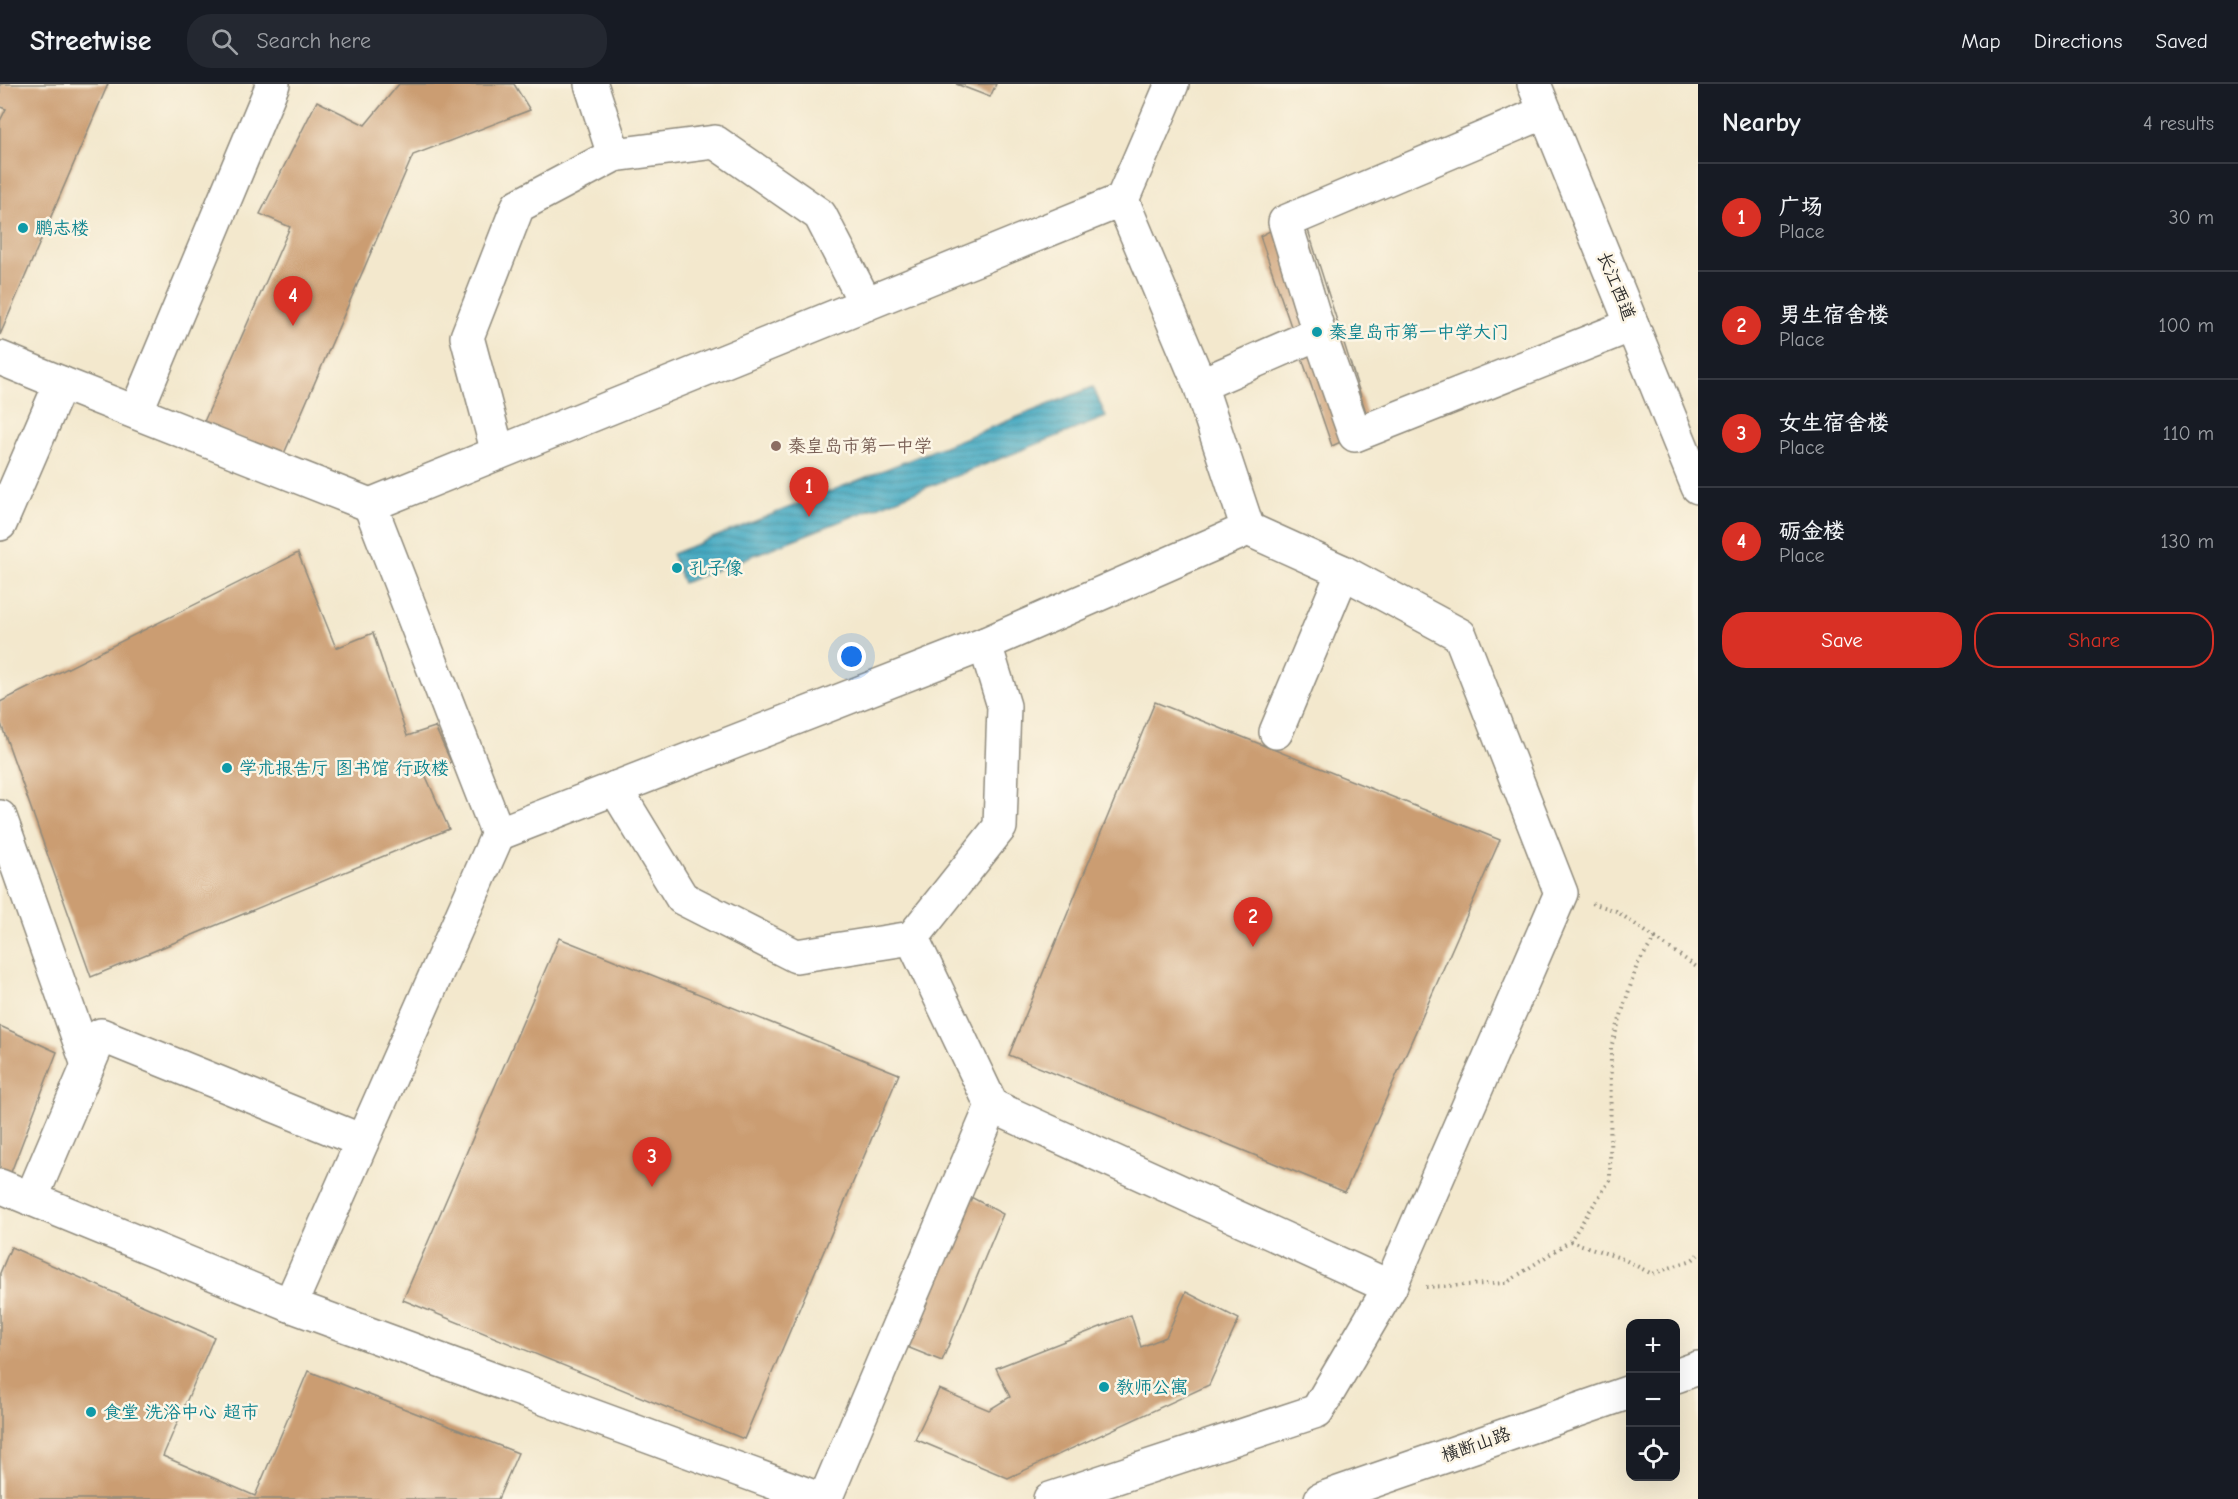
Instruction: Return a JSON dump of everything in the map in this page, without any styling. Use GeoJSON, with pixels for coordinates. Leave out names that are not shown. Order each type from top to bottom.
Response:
{"type":"FeatureCollection","features":[{"type":"Feature","properties":{"kind":"street"},"geometry":{"type":"LineString","coordinates":[[136,412],[273,84]]}},
{"type":"Feature","properties":{"kind":"street"},"geometry":{"type":"LineString","coordinates":[[591,84],[614,155]]}},
{"type":"Feature","properties":{"kind":"street"},"geometry":{"type":"LineString","coordinates":[[0,358],[370,505],[1122,200],[1172,84]]}},
{"type":"Feature","properties":{"kind":"street"},"geometry":{"type":"LineString","coordinates":[[1540,98],[1285,222],[1319,333],[1355,435],[1632,325]]}},
{"type":"Feature","properties":{"kind":"street","name":"长江西道"},"geometry":{"type":"LineString","coordinates":[[1540,98],[1698,487]]}},
{"type":"Feature","properties":{"kind":"street"},"geometry":{"type":"LineString","coordinates":[[498,453],[467,337],[518,206],[614,155],[715,142],[820,214],[866,304]]}},
{"type":"Feature","properties":{"kind":"street"},"geometry":{"type":"LineString","coordinates":[[1050,1499],[1317,1411],[1390,1287],[1561,893],[1461,635],[1343,572],[1248,529],[1200,385],[1122,200]]}},
{"type":"Feature","properties":{"kind":"street"},"geometry":{"type":"LineString","coordinates":[[1200,385],[1319,333]]}},
{"type":"Feature","properties":{"kind":"street"},"geometry":{"type":"LineString","coordinates":[[0,524],[61,383]]}},
{"type":"Feature","properties":{"kind":"street"},"geometry":{"type":"LineString","coordinates":[[370,505],[498,834]]}},
{"type":"Feature","properties":{"kind":"street"},"geometry":{"type":"LineString","coordinates":[[290,1305],[498,834],[985,644],[1248,529]]}},
{"type":"Feature","properties":{"kind":"street"},"geometry":{"type":"LineString","coordinates":[[1276,732],[1343,572]]}},
{"type":"Feature","properties":{"kind":"street"},"geometry":{"type":"LineString","coordinates":[[615,788],[682,898],[796,956],[912,938],[1000,827],[1004,706],[985,644]]}},
{"type":"Feature","properties":{"kind":"street"},"geometry":{"type":"LineString","coordinates":[[0,817],[88,1065]]}},
{"type":"Feature","properties":{"kind":"street"},"geometry":{"type":"LineString","coordinates":[[912,938],[992,1106],[1390,1287]]}},
{"type":"Feature","properties":{"kind":"street"},"geometry":{"type":"LineString","coordinates":[[31,1199],[101,1035],[362,1141]]}},
{"type":"Feature","properties":{"kind":"street"},"geometry":{"type":"LineString","coordinates":[[825,1499],[992,1106]]}},
{"type":"Feature","properties":{"kind":"street"},"geometry":{"type":"LineString","coordinates":[[0,1186],[290,1305],[819,1499]]}},
{"type":"Feature","properties":{"kind":"street"},"geometry":{"type":"LineString","coordinates":[[1680,1375],[1698,1368]]}},
{"type":"Feature","properties":{"kind":"street","name":"横断山路"},"geometry":{"type":"LineString","coordinates":[[1321,1499],[1626,1393]]}},
{"type":"Feature","properties":{"kind":"path"},"geometry":{"type":"LineString","coordinates":[[1561,893],[1616,910],[1698,968]]}},
{"type":"Feature","properties":{"kind":"path"},"geometry":{"type":"LineString","coordinates":[[1390,1287],[1446,1288],[1506,1283],[1570,1241],[1610,1180],[1611,1047],[1637,965],[1655,938]]}},
{"type":"Feature","properties":{"kind":"path"},"geometry":{"type":"LineString","coordinates":[[1570,1241],[1623,1259],[1652,1274],[1692,1260],[1698,1255]]}},
{"type":"Feature","properties":{"kind":"water"},"geometry":{"type":"Polygon","coordinates":[[[1093,387],[1106,417],[683,583],[672,554],[1093,387]]]}},
{"type":"Feature","properties":{"kind":"building","name":"鹏志楼"},"geometry":{"type":"Polygon","coordinates":[[[0,84],[108,84],[0,335],[0,121],[6,109],[0,107],[0,84]]]}},
{"type":"Feature","properties":{"kind":"building"},"geometry":{"type":"Polygon","coordinates":[[[399,84],[514,84],[530,110],[413,155],[283,456],[203,424],[290,227],[260,214],[317,101],[365,125],[399,84]]]}},
{"type":"Feature","properties":{"kind":"building"},"geometry":{"type":"Polygon","coordinates":[[[956,84],[996,84],[990,97],[956,84]]]}},
{"type":"Feature","properties":{"kind":"building","name":"秦皇岛市第一中学大门"},"geometry":{"type":"Polygon","coordinates":[[[1303,214],[1371,428],[1332,446],[1260,236],[1303,214]]]}},
{"type":"Feature","properties":{"kind":"building","name":"学术报告厅 图书馆 行政楼"},"geometry":{"type":"Polygon","coordinates":[[[298,553],[336,648],[373,633],[407,736],[435,727],[451,762],[425,774],[449,829],[91,977],[0,721],[0,702],[298,553]]]}},
{"type":"Feature","properties":{"kind":"building"},"geometry":{"type":"Polygon","coordinates":[[[1155,702],[1500,840],[1345,1192],[1009,1055],[1155,702]]]}},
{"type":"Feature","properties":{"kind":"building"},"geometry":{"type":"Polygon","coordinates":[[[559,938],[899,1074],[744,1439],[403,1300],[559,938]]]}},
{"type":"Feature","properties":{"kind":"building"},"geometry":{"type":"Polygon","coordinates":[[[0,1026],[57,1052],[5,1188],[0,1186],[0,1026]]]}},
{"type":"Feature","properties":{"kind":"building"},"geometry":{"type":"Polygon","coordinates":[[[967,1195],[1003,1214],[942,1361],[907,1347],[967,1195]]]}},
{"type":"Feature","properties":{"kind":"building","name":"食堂 洗浴中心 超市"},"geometry":{"type":"Polygon","coordinates":[[[11,1247],[214,1337],[163,1456],[255,1496],[308,1371],[518,1453],[498,1499],[0,1499],[0,1273],[11,1247]]]}},
{"type":"Feature","properties":{"kind":"building","name":"教师公寓"},"geometry":{"type":"Polygon","coordinates":[[[1186,1292],[1239,1319],[1209,1385],[1008,1478],[915,1439],[939,1389],[989,1410],[1010,1397],[996,1368],[1131,1315],[1141,1347],[1166,1337],[1186,1292]]]}},
{"type":"Feature","properties":{"kind":"place","name":"鹏志楼"},"geometry":{"type":"Point","coordinates":[23,228]}},
{"type":"Feature","properties":{"kind":"place","name":"砺金楼"},"geometry":{"type":"Point","coordinates":[293,326]}},
{"type":"Feature","properties":{"kind":"place","name":"秦皇岛市第一中学大门"},"geometry":{"type":"Point","coordinates":[1317,332]}},
{"type":"Feature","properties":{"kind":"place","name":"秦皇岛市第一中学"},"geometry":{"type":"Point","coordinates":[776,446]}},
{"type":"Feature","properties":{"kind":"place","name":"广场"},"geometry":{"type":"Point","coordinates":[809,517]}},
{"type":"Feature","properties":{"kind":"place","name":"孔子像"},"geometry":{"type":"Point","coordinates":[677,568]}},
{"type":"Feature","properties":{"kind":"place","name":"学术报告厅 图书馆 行政楼"},"geometry":{"type":"Point","coordinates":[227,768]}},
{"type":"Feature","properties":{"kind":"place","name":"男生宿舍楼"},"geometry":{"type":"Point","coordinates":[1253,947]}},
{"type":"Feature","properties":{"kind":"place","name":"女生宿舍楼"},"geometry":{"type":"Point","coordinates":[652,1187]}},
{"type":"Feature","properties":{"kind":"place","name":"教师公寓"},"geometry":{"type":"Point","coordinates":[1104,1387]}},
{"type":"Feature","properties":{"kind":"place","name":"食堂 洗浴中心 超市"},"geometry":{"type":"Point","coordinates":[91,1412]}}]}
